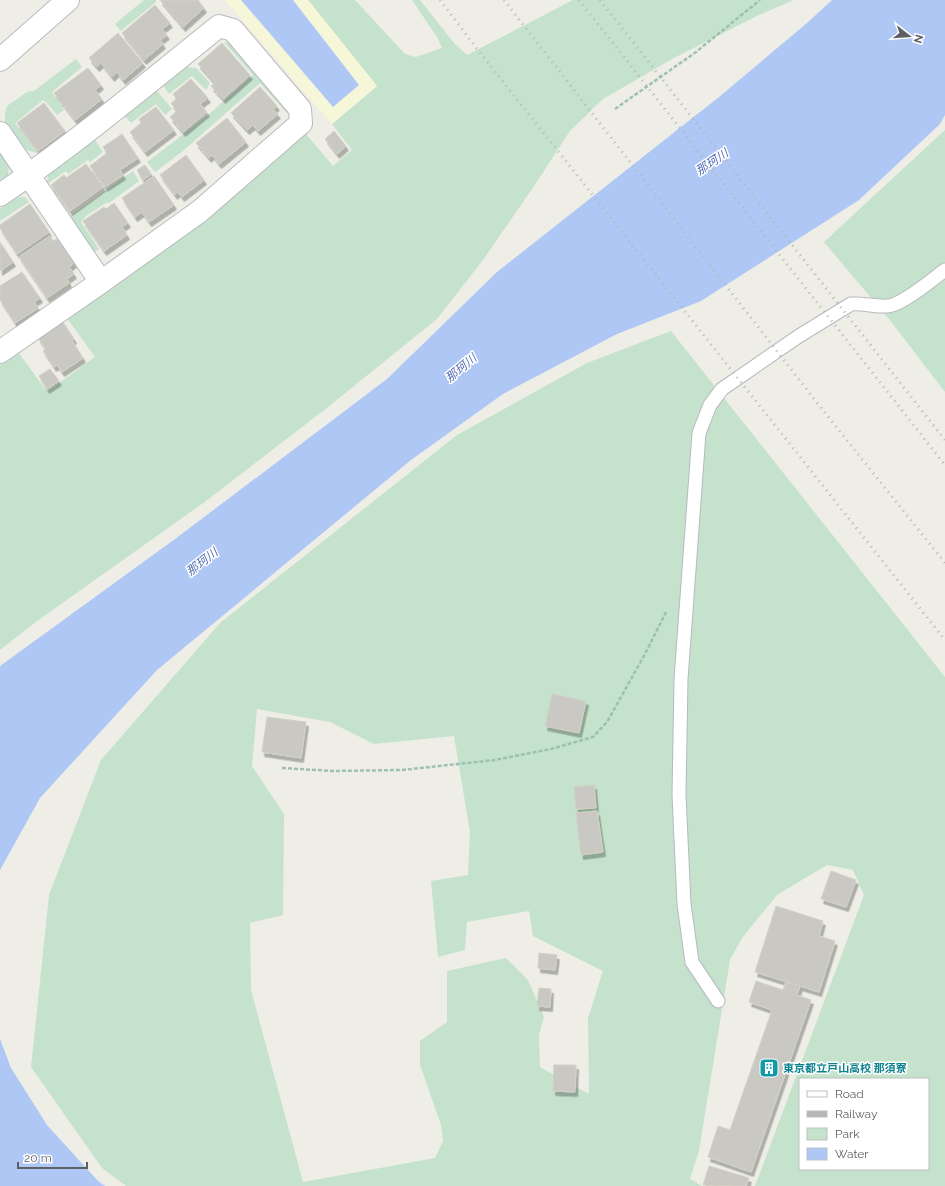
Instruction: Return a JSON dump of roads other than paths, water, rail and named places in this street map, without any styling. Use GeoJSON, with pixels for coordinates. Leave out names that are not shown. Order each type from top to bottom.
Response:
{"type":"FeatureCollection","features":[{"type":"Feature","properties":{"kind":"street"},"geometry":{"type":"LineString","coordinates":[[0,60],[68,0]]}},
{"type":"Feature","properties":{"kind":"street"},"geometry":{"type":"LineString","coordinates":[[0,196],[29,176],[110,114],[219,26],[233,30],[300,109],[301,123],[200,211],[0,352]]}},
{"type":"Feature","properties":{"kind":"street"},"geometry":{"type":"LineString","coordinates":[[0,133],[101,282]]}},
{"type":"Feature","properties":{"kind":"lane"},"geometry":{"type":"LineString","coordinates":[[718,1001],[692,962],[684,904],[679,795],[681,679],[699,432],[710,404],[722,389],[799,336],[851,304],[888,306],[900,302],[945,270]]}},
{"type":"Feature","properties":{"kind":"water"},"geometry":{"type":"Polygon","coordinates":[[[241,0],[293,0],[359,85],[333,107],[241,0]]]}},
{"type":"Feature","properties":{"kind":"water","name":"那珂川"},"geometry":{"type":"Polygon","coordinates":[[[832,0],[945,0],[945,115],[940,124],[859,200],[701,301],[617,334],[503,394],[411,460],[157,670],[40,798],[0,870],[0,666],[175,539],[387,379],[497,272],[719,97],[832,0]]]}},
{"type":"Feature","properties":{"kind":"water"},"geometry":{"type":"Polygon","coordinates":[[[0,1039],[11,1068],[47,1125],[98,1181],[105,1186],[0,1186],[0,1039]]]}},
{"type":"Feature","properties":{"kind":"railway"},"geometry":{"type":"LineString","coordinates":[[440,0],[945,640]]}},
{"type":"Feature","properties":{"kind":"railway"},"geometry":{"type":"LineString","coordinates":[[504,0],[818,404],[945,563]]}},
{"type":"Feature","properties":{"kind":"railway"},"geometry":{"type":"LineString","coordinates":[[579,0],[945,465]]}},
{"type":"Feature","properties":{"kind":"railway"},"geometry":{"type":"LineString","coordinates":[[600,0],[945,440]]}},
{"type":"Feature","properties":{"kind":"place","name":"東京都立戸山高校 那須寮"},"geometry":{"type":"Point","coordinates":[769,1068]}}]}
